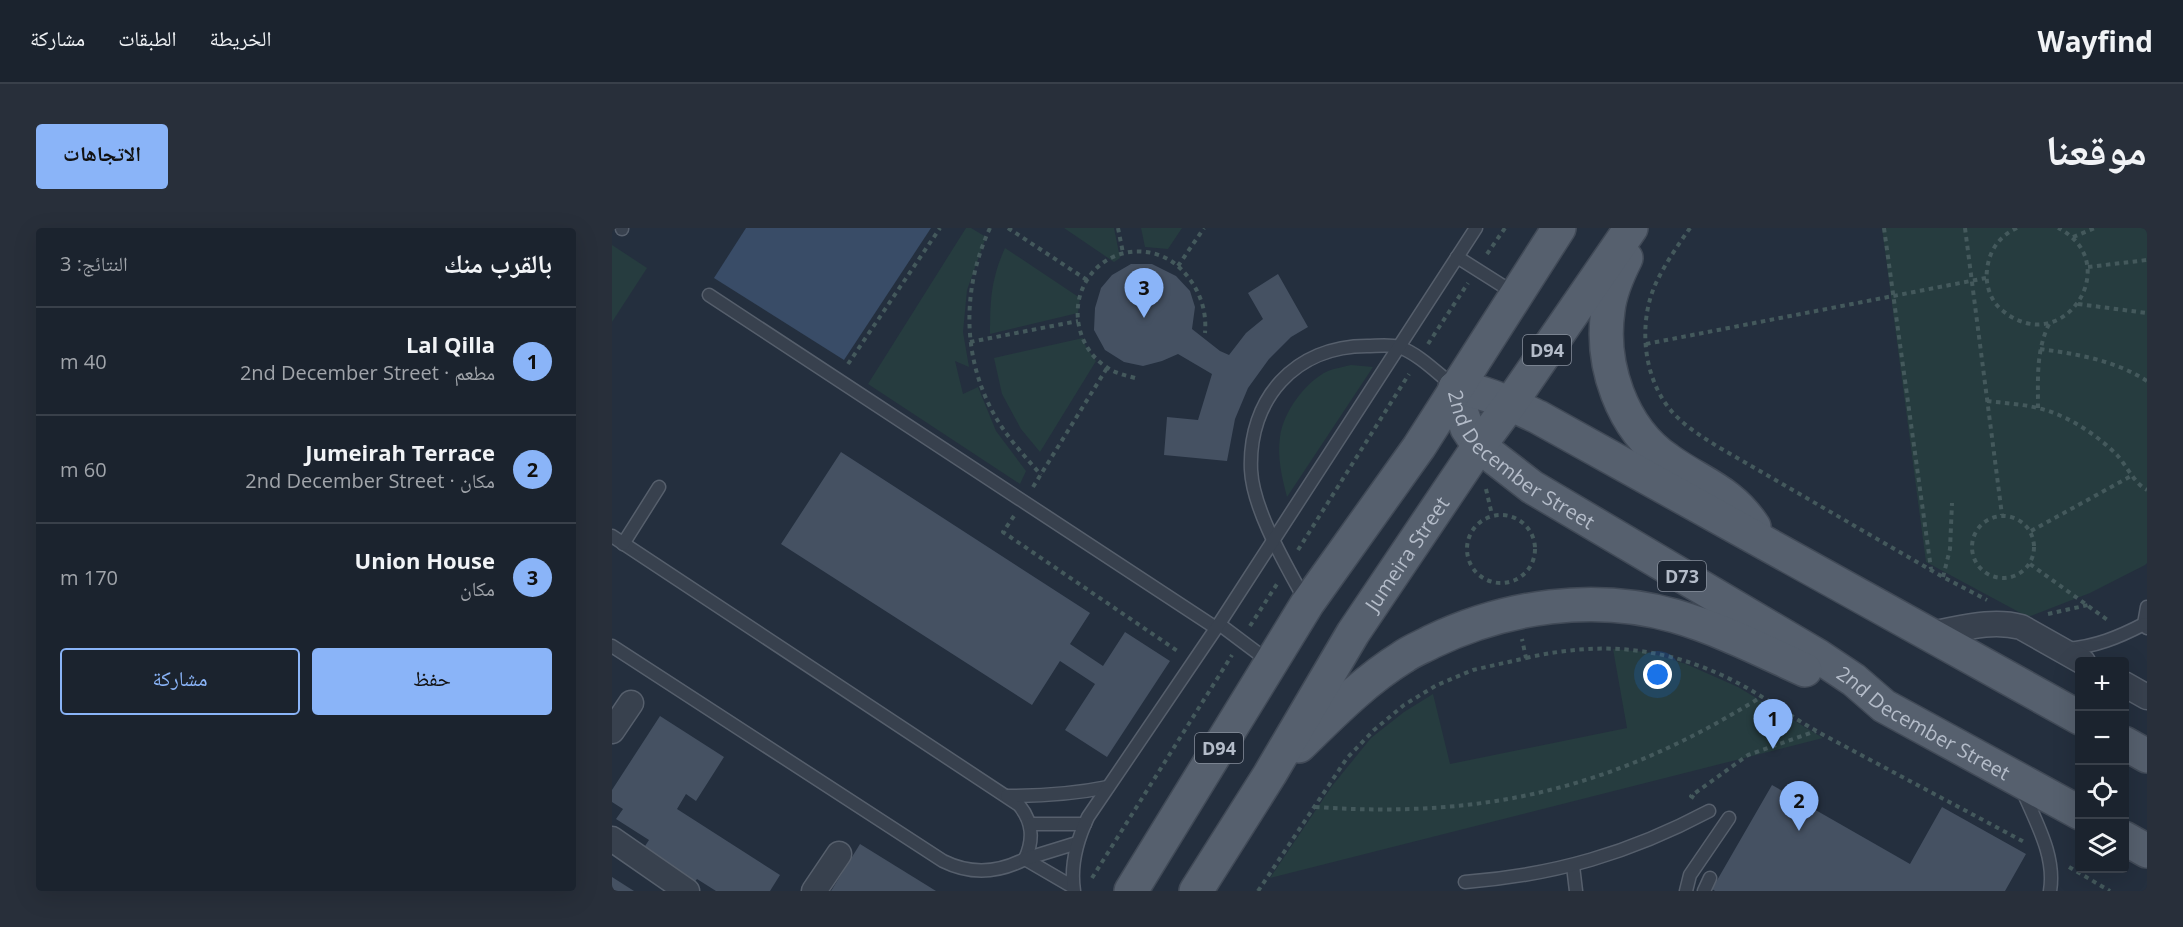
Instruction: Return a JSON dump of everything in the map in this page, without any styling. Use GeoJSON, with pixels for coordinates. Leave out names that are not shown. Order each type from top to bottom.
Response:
{"type":"FeatureCollection","features":[{"type":"Feature","properties":{"kind":"main road","name":"D94"},"geometry":{"type":"LineString","coordinates":[[1131,891],[1307,604],[1419,447],[1559,228]]}},
{"type":"Feature","properties":{"kind":"main road","name":"Jumeira Street"},"geometry":{"type":"LineString","coordinates":[[1196,891],[1270,774],[1353,633],[1479,446],[1631,228]]}},
{"type":"Feature","properties":{"kind":"main road"},"geometry":{"type":"LineString","coordinates":[[1640,228],[1616,280],[1608,308],[1606,337],[1609,367],[1617,393],[1629,418],[1646,441],[1666,460],[1717,489],[1735,504],[1751,523],[1764,544]]}},
{"type":"Feature","properties":{"kind":"main road","name":"2nd December Street"},"geometry":{"type":"LineString","coordinates":[[2075,716],[1538,417],[1493,395],[1455,388],[1463,418],[1479,446],[1532,488],[1818,656],[1854,680],[1884,706],[2075,811]]}},
{"type":"Feature","properties":{"kind":"main road"},"geometry":{"type":"LineString","coordinates":[[1270,774],[1354,692],[1403,656],[1462,627],[1515,597],[1557,605],[1616,606],[1674,616],[1729,636],[1884,706]]}},
{"type":"Feature","properties":{"kind":"main road"},"geometry":{"type":"LineString","coordinates":[[2129,746],[2147,756]]}},
{"type":"Feature","properties":{"kind":"main road"},"geometry":{"type":"LineString","coordinates":[[2129,841],[2147,851]]}},
{"type":"Feature","properties":{"kind":"street"},"geometry":{"type":"LineString","coordinates":[[1930,634],[1988,624],[2010,624],[2021,627],[2075,657]]}},
{"type":"Feature","properties":{"kind":"street"},"geometry":{"type":"LineString","coordinates":[[2129,687],[2147,697]]}},
{"type":"Feature","properties":{"kind":"street"},"geometry":{"type":"LineString","coordinates":[[612,731],[631,703]]}},
{"type":"Feature","properties":{"kind":"street"},"geometry":{"type":"LineString","coordinates":[[612,839],[687,891]]}},
{"type":"Feature","properties":{"kind":"street"},"geometry":{"type":"LineString","coordinates":[[814,891],[839,854]]}},
{"type":"Feature","properties":{"kind":"lane"},"geometry":{"type":"LineString","coordinates":[[1025,860],[1073,889],[1077,843],[1085,824],[1218,626],[1397,346],[1476,228]]}},
{"type":"Feature","properties":{"kind":"lane"},"geometry":{"type":"LineString","coordinates":[[1457,256],[1517,295]]}},
{"type":"Feature","properties":{"kind":"lane"},"geometry":{"type":"LineString","coordinates":[[709,295],[1218,626],[1271,663]]}},
{"type":"Feature","properties":{"kind":"lane"},"geometry":{"type":"LineString","coordinates":[[1307,604],[1273,540],[1257,499],[1251,473],[1251,447],[1257,421],[1268,397],[1285,376],[1306,360],[1331,350],[1358,346],[1397,346],[1455,388]]}},
{"type":"Feature","properties":{"kind":"lane"},"geometry":{"type":"LineString","coordinates":[[623,544],[659,487]]}},
{"type":"Feature","properties":{"kind":"lane"},"geometry":{"type":"LineString","coordinates":[[612,536],[1007,795],[1026,813],[1030,824],[1032,836],[1025,860]]}},
{"type":"Feature","properties":{"kind":"lane"},"geometry":{"type":"LineString","coordinates":[[2062,650],[2095,645],[2146,626],[2147,607]]}},
{"type":"Feature","properties":{"kind":"lane"},"geometry":{"type":"LineString","coordinates":[[612,646],[955,867],[973,871],[1009,868],[1025,860],[1077,843]]}},
{"type":"Feature","properties":{"kind":"lane"},"geometry":{"type":"LineString","coordinates":[[2017,777],[2048,855],[2051,874],[2050,891]]}},
{"type":"Feature","properties":{"kind":"lane"},"geometry":{"type":"LineString","coordinates":[[1007,795],[1052,795],[1108,787]]}},
{"type":"Feature","properties":{"kind":"lane"},"geometry":{"type":"LineString","coordinates":[[1465,882],[1528,875],[1573,866],[1643,843],[1709,811]]}},
{"type":"Feature","properties":{"kind":"lane"},"geometry":{"type":"LineString","coordinates":[[1686,891],[1690,875],[1729,818]]}},
{"type":"Feature","properties":{"kind":"lane"},"geometry":{"type":"LineString","coordinates":[[1030,824],[1085,824]]}},
{"type":"Feature","properties":{"kind":"lane"},"geometry":{"type":"LineString","coordinates":[[1573,866],[1576,891]]}},
{"type":"Feature","properties":{"kind":"lane"},"geometry":{"type":"LineString","coordinates":[[1704,891],[1710,878]]}},
{"type":"Feature","properties":{"kind":"path"},"geometry":{"type":"LineString","coordinates":[[838,379],[940,228]]}},
{"type":"Feature","properties":{"kind":"path"},"geometry":{"type":"LineString","coordinates":[[990,228],[980,249],[969,293],[970,342],[982,385],[992,409],[1005,432],[1041,475]]}},
{"type":"Feature","properties":{"kind":"path"},"geometry":{"type":"LineString","coordinates":[[1008,228],[1087,280]]}},
{"type":"Feature","properties":{"kind":"path"},"geometry":{"type":"LineString","coordinates":[[1118,228],[1124,253]]}},
{"type":"Feature","properties":{"kind":"path"},"geometry":{"type":"LineString","coordinates":[[1178,266],[1204,228]]}},
{"type":"Feature","properties":{"kind":"path"},"geometry":{"type":"LineString","coordinates":[[1690,228],[1656,283],[1647,310],[1648,364],[1658,392],[1674,415],[1696,434],[1943,577],[1993,602]]}},
{"type":"Feature","properties":{"kind":"path"},"geometry":{"type":"LineString","coordinates":[[1884,228],[1931,570]]}},
{"type":"Feature","properties":{"kind":"path"},"geometry":{"type":"LineString","coordinates":[[1965,228],[2001,515]]}},
{"type":"Feature","properties":{"kind":"path"},"geometry":{"type":"LineString","coordinates":[[2017,228],[2008,232],[1995,244],[1988,260],[1986,278],[1990,295],[2000,309],[2015,320],[2032,325],[2049,323],[2066,316],[2078,304],[2087,286],[2088,267],[2083,252],[2073,237],[2058,228]]}},
{"type":"Feature","properties":{"kind":"path"},"geometry":{"type":"LineString","coordinates":[[2073,237],[2095,228]]}},
{"type":"Feature","properties":{"kind":"path"},"geometry":{"type":"LineString","coordinates":[[1135,378],[1120,374],[1098,362],[1084,343],[1078,321],[1081,292],[1087,280],[1103,263],[1124,253],[1135,251],[1158,254],[1178,266],[1199,293],[1206,321],[1205,333]]}},
{"type":"Feature","properties":{"kind":"path"},"geometry":{"type":"LineString","coordinates":[[2088,267],[2147,260]]}},
{"type":"Feature","properties":{"kind":"path"},"geometry":{"type":"LineString","coordinates":[[1646,344],[1986,278]]}},
{"type":"Feature","properties":{"kind":"path"},"geometry":{"type":"LineString","coordinates":[[2078,304],[2147,313]]}},
{"type":"Feature","properties":{"kind":"path"},"geometry":{"type":"LineString","coordinates":[[970,342],[1078,321]]}},
{"type":"Feature","properties":{"kind":"path"},"geometry":{"type":"LineString","coordinates":[[2038,408],[2037,367],[2040,349],[2049,323]]}},
{"type":"Feature","properties":{"kind":"path"},"geometry":{"type":"LineString","coordinates":[[2040,349],[2078,354],[2113,364],[2147,381]]}},
{"type":"Feature","properties":{"kind":"path"},"geometry":{"type":"LineString","coordinates":[[1987,401],[2038,408],[2060,416],[2101,440],[2118,456],[2140,486],[2147,490]]}},
{"type":"Feature","properties":{"kind":"path"},"geometry":{"type":"LineString","coordinates":[[2031,531],[2133,475]]}},
{"type":"Feature","properties":{"kind":"path"},"geometry":{"type":"LineString","coordinates":[[1486,489],[1492,516]]}},
{"type":"Feature","properties":{"kind":"path"},"geometry":{"type":"LineString","coordinates":[[1943,577],[1950,549],[1952,503]]}},
{"type":"Feature","properties":{"kind":"path"},"geometry":{"type":"LineString","coordinates":[[2001,515],[2013,516],[2031,531],[2035,542],[2030,564],[2022,572],[2011,577],[1999,578],[1988,574],[1979,567],[1973,557],[1971,546],[1974,534],[1980,525],[1990,518],[2001,515]]}},
{"type":"Feature","properties":{"kind":"path"},"geometry":{"type":"LineString","coordinates":[[1515,597],[1475,572],[1467,554],[1470,534],[1483,520],[1492,516],[1512,516],[1528,526],[1533,534],[1536,554],[1515,597],[1526,658]]}},
{"type":"Feature","properties":{"kind":"path"},"geometry":{"type":"LineString","coordinates":[[2030,564],[2127,633]]}},
{"type":"Feature","properties":{"kind":"path"},"geometry":{"type":"LineString","coordinates":[[2039,616],[2088,605]]}},
{"type":"Feature","properties":{"kind":"path"},"geometry":{"type":"LineString","coordinates":[[1258,891],[1347,758],[1374,730],[1404,705],[1437,685],[1473,670],[1557,651],[1588,647],[1652,652],[1683,660],[1736,682],[1817,731],[2048,855],[2110,891]]}},
{"type":"Feature","properties":{"kind":"path"},"geometry":{"type":"LineString","coordinates":[[1315,807],[1416,810],[1495,802],[1539,794],[1586,781],[1664,751],[1717,725],[1761,697]]}},
{"type":"Feature","properties":{"kind":"path"},"geometry":{"type":"LineString","coordinates":[[1709,811],[1691,796],[1748,755],[1817,731]]}},
{"type":"Feature","properties":{"kind":"green space"},"geometry":{"type":"Polygon","coordinates":[[[966,228],[971,228],[986,237],[967,290],[963,332],[969,367],[955,361],[963,394],[978,387],[996,431],[1026,471],[1020,484],[868,384],[966,228]]]}},
{"type":"Feature","properties":{"kind":"green space"},"geometry":{"type":"Polygon","coordinates":[[[1064,228],[1114,228],[1120,258],[1114,262],[1064,228]]]}},
{"type":"Feature","properties":{"kind":"green space"},"geometry":{"type":"Polygon","coordinates":[[[1141,228],[1182,228],[1168,249],[1145,247],[1141,228]]]}},
{"type":"Feature","properties":{"kind":"green space"},"geometry":{"type":"Polygon","coordinates":[[[1882,228],[2147,228],[2147,563],[2145,565],[2090,593],[2028,617],[1926,562],[1882,228]]]}},
{"type":"Feature","properties":{"kind":"green space"},"geometry":{"type":"Polygon","coordinates":[[[612,245],[647,268],[612,322],[612,245]]]}},
{"type":"Feature","properties":{"kind":"green space"},"geometry":{"type":"Polygon","coordinates":[[[1005,248],[1080,298],[1078,313],[990,334],[992,290],[1005,248]]]}},
{"type":"Feature","properties":{"kind":"green space"},"geometry":{"type":"Polygon","coordinates":[[[1083,338],[1086,347],[1096,361],[1040,452],[1021,429],[1002,394],[994,358],[1083,338]]]}},
{"type":"Feature","properties":{"kind":"green space"},"geometry":{"type":"Polygon","coordinates":[[[1351,365],[1373,367],[1287,497],[1279,452],[1282,427],[1286,418],[1297,398],[1312,382],[1328,371],[1351,365]]]}},
{"type":"Feature","properties":{"kind":"green space"},"geometry":{"type":"Polygon","coordinates":[[[1613,649],[1647,652],[1686,664],[1738,687],[1823,738],[1270,878],[1332,786],[1371,738],[1404,712],[1433,694],[1450,764],[1627,728],[1613,649]]]}},
{"type":"Feature","properties":{"kind":"water"},"geometry":{"type":"Polygon","coordinates":[[[746,228],[931,228],[844,360],[714,278],[746,228]]]}},
{"type":"Feature","properties":{"kind":"building"},"geometry":{"type":"Polygon","coordinates":[[[1131,264],[1152,264],[1176,276],[1190,291],[1195,307],[1192,329],[1220,351],[1229,355],[1246,333],[1263,319],[1248,293],[1278,274],[1308,327],[1291,337],[1269,359],[1248,388],[1235,419],[1227,461],[1164,455],[1167,417],[1198,420],[1212,374],[1178,354],[1143,366],[1124,362],[1105,350],[1094,330],[1095,308],[1101,288],[1112,275],[1131,264]]]}},
{"type":"Feature","properties":{"kind":"building"},"geometry":{"type":"Polygon","coordinates":[[[841,452],[1090,613],[1070,644],[1103,666],[1125,632],[1170,661],[1107,757],[1065,730],[1095,684],[1060,661],[1032,705],[781,544],[841,452]]]}},
{"type":"Feature","properties":{"kind":"building"},"geometry":{"type":"Polygon","coordinates":[[[660,716],[724,757],[696,801],[686,794],[677,809],[780,875],[770,891],[716,891],[697,879],[692,885],[641,852],[649,840],[616,819],[623,809],[612,802],[612,790],[660,716]]]}},
{"type":"Feature","properties":{"kind":"building"},"geometry":{"type":"Polygon","coordinates":[[[1772,785],[1910,864],[1942,807],[2026,854],[2005,891],[1715,891],[1712,889],[1772,785]]]}},
{"type":"Feature","properties":{"kind":"building"},"geometry":{"type":"Polygon","coordinates":[[[860,844],[936,891],[831,891],[860,844]]]}},
{"type":"Feature","properties":{"kind":"building"},"geometry":{"type":"Polygon","coordinates":[[[612,877],[634,891],[612,891],[612,877]]]}},
{"type":"Feature","properties":{"kind":"place","name":"Union House"},"geometry":{"type":"Point","coordinates":[1144,318]}},
{"type":"Feature","properties":{"kind":"place","name":"Lal Qilla"},"geometry":{"type":"Point","coordinates":[1773,749]}},
{"type":"Feature","properties":{"kind":"place","name":"Jumeirah Terrace"},"geometry":{"type":"Point","coordinates":[1799,831]}}]}
